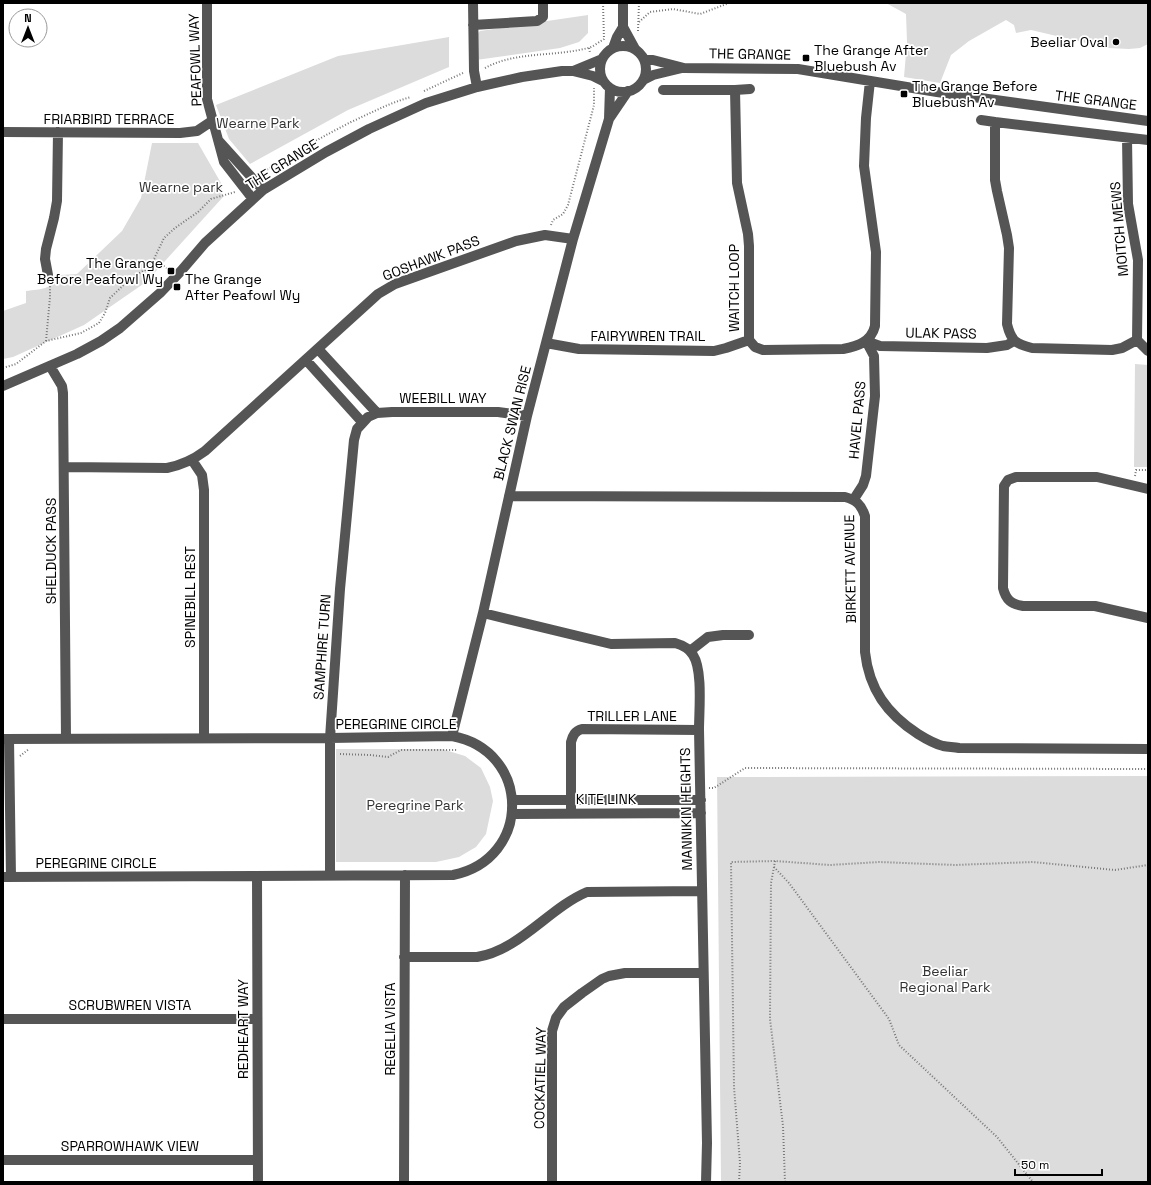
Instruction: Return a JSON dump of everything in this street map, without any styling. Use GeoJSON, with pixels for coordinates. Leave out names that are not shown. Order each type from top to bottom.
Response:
{"type":"FeatureCollection","features":[{"type":"Feature","properties":{"kind":"street","name":"PEAFOWL WAY"},"geometry":{"type":"LineString","coordinates":[[207,3],[207,99],[212,121],[224,162],[252,198]]}},
{"type":"Feature","properties":{"kind":"street"},"geometry":{"type":"LineString","coordinates":[[473,3],[472,25],[474,71],[477,87]]}},
{"type":"Feature","properties":{"kind":"street"},"geometry":{"type":"LineString","coordinates":[[472,25],[537,21],[543,17],[543,3]]}},
{"type":"Feature","properties":{"kind":"street"},"geometry":{"type":"LineString","coordinates":[[623,3],[623,27],[635,49]]}},
{"type":"Feature","properties":{"kind":"street"},"geometry":{"type":"LineString","coordinates":[[613,48],[623,27]]}},
{"type":"Feature","properties":{"kind":"street"},"geometry":{"type":"LineString","coordinates":[[625,45],[635,49],[645,60],[646,70],[643,80],[637,87],[628,91],[618,91],[606,84],[600,74],[600,66],[606,52],[613,48],[625,45]]}},
{"type":"Feature","properties":{"kind":"street","name":"THE GRANGE"},"geometry":{"type":"LineString","coordinates":[[573,71],[602,60]]}},
{"type":"Feature","properties":{"kind":"street","name":"THE GRANGE"},"geometry":{"type":"LineString","coordinates":[[645,60],[653,60],[684,68]]}},
{"type":"Feature","properties":{"kind":"street","name":"THE GRANGE"},"geometry":{"type":"LineString","coordinates":[[643,80],[653,75],[684,68],[798,69],[1003,102],[1148,121]]}},
{"type":"Feature","properties":{"kind":"street","name":"THE GRANGE"},"geometry":{"type":"LineString","coordinates":[[5,384],[50,366],[101,342],[120,328],[160,293],[182,271],[205,243],[262,190],[319,156],[370,129],[426,103],[477,87],[522,77],[562,71],[573,71],[593,76],[606,84]]}},
{"type":"Feature","properties":{"kind":"street"},"geometry":{"type":"LineString","coordinates":[[866,342],[874,333],[875,326],[876,252],[864,166],[866,118],[870,81]]}},
{"type":"Feature","properties":{"kind":"street","name":"BLACK SWAN RISE"},"geometry":{"type":"LineString","coordinates":[[606,84],[609,119]]}},
{"type":"Feature","properties":{"kind":"street"},"geometry":{"type":"LineString","coordinates":[[662,90],[750,89]]}},
{"type":"Feature","properties":{"kind":"street","name":"WAITCH LOOP"},"geometry":{"type":"LineString","coordinates":[[735,90],[737,183],[748,234],[749,246],[749,340],[758,349],[772,351],[844,349],[855,347],[866,342]]}},
{"type":"Feature","properties":{"kind":"street","name":"BLACK SWAN RISE"},"geometry":{"type":"LineString","coordinates":[[452,736],[483,614],[527,416],[573,239],[609,119],[628,91]]}},
{"type":"Feature","properties":{"kind":"street"},"geometry":{"type":"LineString","coordinates":[[981,120],[1148,140]]}},
{"type":"Feature","properties":{"kind":"street","name":"FRIARBIRD TERRACE"},"geometry":{"type":"LineString","coordinates":[[3,132],[180,133],[197,131],[212,121]]}},
{"type":"Feature","properties":{"kind":"street"},"geometry":{"type":"LineString","coordinates":[[995,122],[995,180],[1009,248],[1007,324],[1009,333],[1014,340],[1021,345],[1032,348],[1112,350],[1122,348],[1137,340],[1148,352]]}},
{"type":"Feature","properties":{"kind":"street"},"geometry":{"type":"LineString","coordinates":[[48,275],[45,259],[57,201],[58,132]]}},
{"type":"Feature","properties":{"kind":"street","name":"MOITCH MEWS"},"geometry":{"type":"LineString","coordinates":[[1128,138],[1128,204],[1138,260],[1137,340]]}},
{"type":"Feature","properties":{"kind":"street","name":"PEAFOWL WAY"},"geometry":{"type":"LineString","coordinates":[[218,140],[262,190]]}},
{"type":"Feature","properties":{"kind":"street","name":"GOSHAWK PASS"},"geometry":{"type":"LineString","coordinates":[[64,467],[167,468],[192,460],[205,451],[378,294],[395,284],[516,241],[545,235],[573,239]]}},
{"type":"Feature","properties":{"kind":"street","name":"FAIRYWREN TRAIL"},"geometry":{"type":"LineString","coordinates":[[546,343],[579,349],[714,351],[749,340]]}},
{"type":"Feature","properties":{"kind":"street","name":"ULAK PASS"},"geometry":{"type":"LineString","coordinates":[[866,342],[880,346],[987,348],[1007,345],[1014,340]]}},
{"type":"Feature","properties":{"kind":"street","name":"HAVEL PASS"},"geometry":{"type":"LineString","coordinates":[[854,500],[863,485],[866,476],[875,396],[874,356],[866,342]]}},
{"type":"Feature","properties":{"kind":"street"},"geometry":{"type":"LineString","coordinates":[[306,360],[362,422],[368,417],[377,413],[318,349]]}},
{"type":"Feature","properties":{"kind":"street","name":"SHELDUCK PASS"},"geometry":{"type":"LineString","coordinates":[[50,366],[59,380],[64,393],[66,739]]}},
{"type":"Feature","properties":{"kind":"street","name":"WEEBILL WAY"},"geometry":{"type":"LineString","coordinates":[[377,413],[498,412],[527,416]]}},
{"type":"Feature","properties":{"kind":"street","name":"SAMPHIRE TURN"},"geometry":{"type":"LineString","coordinates":[[330,876],[330,738],[340,589],[353,447],[357,429],[362,422]]}},
{"type":"Feature","properties":{"kind":"street","name":"SPINEBILL REST"},"geometry":{"type":"LineString","coordinates":[[192,460],[202,475],[204,490],[204,738]]}},
{"type":"Feature","properties":{"kind":"street"},"geometry":{"type":"LineString","coordinates":[[1148,489],[1097,478],[1016,477],[1008,480],[1004,486],[1003,588],[1004,595],[1009,601],[1023,606],[1095,606],[1148,618]]}},
{"type":"Feature","properties":{"kind":"street","name":"BIRKETT AVENUE"},"geometry":{"type":"LineString","coordinates":[[508,496],[845,497],[854,500],[862,507],[865,516],[866,665],[876,693],[895,717],[915,732],[942,746],[976,749],[1148,748]]}},
{"type":"Feature","properties":{"kind":"street"},"geometry":{"type":"LineString","coordinates":[[483,614],[611,644],[675,643],[690,651],[708,637],[723,635],[749,635]]}},
{"type":"Feature","properties":{"kind":"street","name":"MANNIKIN HEIGHTS"},"geometry":{"type":"LineString","coordinates":[[690,651],[694,655],[699,673],[698,730],[701,789],[707,1143],[706,1182]]}},
{"type":"Feature","properties":{"kind":"street","name":"TRILLER LANE"},"geometry":{"type":"LineString","coordinates":[[571,813],[572,742],[573,735],[577,731],[582,729],[698,730]]}},
{"type":"Feature","properties":{"kind":"street","name":"PEREGRINE CIRCLE"},"geometry":{"type":"LineString","coordinates":[[6,739],[452,736],[477,744],[494,759],[507,778],[512,800],[512,814],[500,845],[491,856],[474,869],[453,875],[7,877]]}},
{"type":"Feature","properties":{"kind":"street"},"geometry":{"type":"LineString","coordinates":[[6,739],[7,877]]}},
{"type":"Feature","properties":{"kind":"street","name":"KITE LINK"},"geometry":{"type":"LineString","coordinates":[[512,800],[701,800]]}},
{"type":"Feature","properties":{"kind":"street","name":"KITE LINK"},"geometry":{"type":"LineString","coordinates":[[512,814],[701,813]]}},
{"type":"Feature","properties":{"kind":"street","name":"REGELIA VISTA"},"geometry":{"type":"LineString","coordinates":[[404,1182],[405,875]]}},
{"type":"Feature","properties":{"kind":"street","name":"REDHEART WAY"},"geometry":{"type":"LineString","coordinates":[[257,876],[258,1182]]}},
{"type":"Feature","properties":{"kind":"street"},"geometry":{"type":"LineString","coordinates":[[404,957],[478,957],[498,952],[571,901],[587,892],[702,891]]}},
{"type":"Feature","properties":{"kind":"street","name":"COCKATIEL WAY"},"geometry":{"type":"LineString","coordinates":[[552,1182],[552,1031],[556,1018],[560,1012],[582,993],[602,980],[617,974],[703,973]]}},
{"type":"Feature","properties":{"kind":"street","name":"SCRUBWREN VISTA"},"geometry":{"type":"LineString","coordinates":[[3,1019],[257,1019]]}},
{"type":"Feature","properties":{"kind":"street","name":"SPARROWHAWK VIEW"},"geometry":{"type":"LineString","coordinates":[[3,1160],[258,1160]]}},
{"type":"Feature","properties":{"kind":"path"},"geometry":{"type":"LineString","coordinates":[[485,68],[496,62],[520,56],[537,56],[589,48],[604,39],[604,3]]}},
{"type":"Feature","properties":{"kind":"path"},"geometry":{"type":"LineString","coordinates":[[637,36],[639,3]]}},
{"type":"Feature","properties":{"kind":"path"},"geometry":{"type":"LineString","coordinates":[[639,22],[650,12],[673,9],[700,14],[729,3]]}},
{"type":"Feature","properties":{"kind":"path"},"geometry":{"type":"LineString","coordinates":[[3,368],[16,364],[46,341],[81,333],[99,323],[105,313],[110,298],[132,277],[145,270],[154,259],[164,238],[175,228],[198,212],[211,199],[236,192]]}},
{"type":"Feature","properties":{"kind":"path"},"geometry":{"type":"LineString","coordinates":[[154,259],[168,269]]}},
{"type":"Feature","properties":{"kind":"path"},"geometry":{"type":"LineString","coordinates":[[46,341],[50,297],[48,275]]}},
{"type":"Feature","properties":{"kind":"path"},"geometry":{"type":"LineString","coordinates":[[701,789],[714,788],[745,768],[1148,769]]}},
{"type":"Feature","properties":{"kind":"path"},"geometry":{"type":"LineString","coordinates":[[775,860],[770,883],[770,1019],[783,1126],[785,1182]]}},
{"type":"Feature","properties":{"kind":"path"},"geometry":{"type":"LineString","coordinates":[[740,1182],[734,1087],[731,862],[775,860],[830,865],[879,862],[955,865],[1034,862],[1114,870],[1148,865]]}},
{"type":"Feature","properties":{"kind":"path"},"geometry":{"type":"LineString","coordinates":[[774,867],[789,883],[889,1019],[899,1045],[997,1137],[1033,1182]]}},
{"type":"Feature","properties":{"kind":"green space","name":"Beeliar Oval"},"geometry":{"type":"Polygon","coordinates":[[[886,3],[1148,3],[1148,44],[1140,48],[1108,48],[1031,30],[1016,33],[1014,25],[1006,20],[969,41],[951,55],[940,83],[904,77],[907,42],[906,14],[886,3]]]}},
{"type":"Feature","properties":{"kind":"green space"},"geometry":{"type":"Polygon","coordinates":[[[588,15],[588,33],[579,42],[560,48],[476,60],[475,36],[480,31],[588,15]]]}},
{"type":"Feature","properties":{"kind":"green space","name":"Wearne Park"},"geometry":{"type":"Polygon","coordinates":[[[449,37],[449,67],[348,110],[250,164],[229,139],[216,105],[338,56],[449,37]]]}},
{"type":"Feature","properties":{"kind":"green space","name":"Wearne park"},"geometry":{"type":"Polygon","coordinates":[[[152,143],[198,143],[221,183],[223,197],[146,282],[84,325],[13,357],[3,359],[3,311],[26,303],[26,291],[45,288],[53,284],[60,275],[77,274],[122,231],[141,198],[152,143]]]}},
{"type":"Feature","properties":{"kind":"green space"},"geometry":{"type":"Polygon","coordinates":[[[1135,364],[1148,365],[1148,467],[1134,467],[1135,364]]]}},
{"type":"Feature","properties":{"kind":"green space","name":"Peregrine Park"},"geometry":{"type":"Polygon","coordinates":[[[336,749],[442,749],[465,756],[481,768],[490,787],[493,801],[486,834],[476,847],[459,857],[436,862],[336,862],[336,749]]]}},
{"type":"Feature","properties":{"kind":"green space","name":"Beeliar Regional Park"},"geometry":{"type":"Polygon","coordinates":[[[1148,776],[1148,1182],[721,1182],[717,777],[1148,776]]]}},
{"type":"Feature","properties":{"kind":"place","name":"Beeliar Oval"},"geometry":{"type":"Point","coordinates":[1116,42]}},
{"type":"Feature","properties":{"kind":"place","name":"The Grange After Bluebush Av"},"geometry":{"type":"Point","coordinates":[806,58]}},
{"type":"Feature","properties":{"kind":"place","name":"The Grange Before Bluebush Av"},"geometry":{"type":"Point","coordinates":[904,94]}},
{"type":"Feature","properties":{"kind":"place","name":"The Grange Before Peafowl Wy"},"geometry":{"type":"Point","coordinates":[171,271]}},
{"type":"Feature","properties":{"kind":"place","name":"The Grange After Peafowl Wy"},"geometry":{"type":"Point","coordinates":[177,287]}}]}
